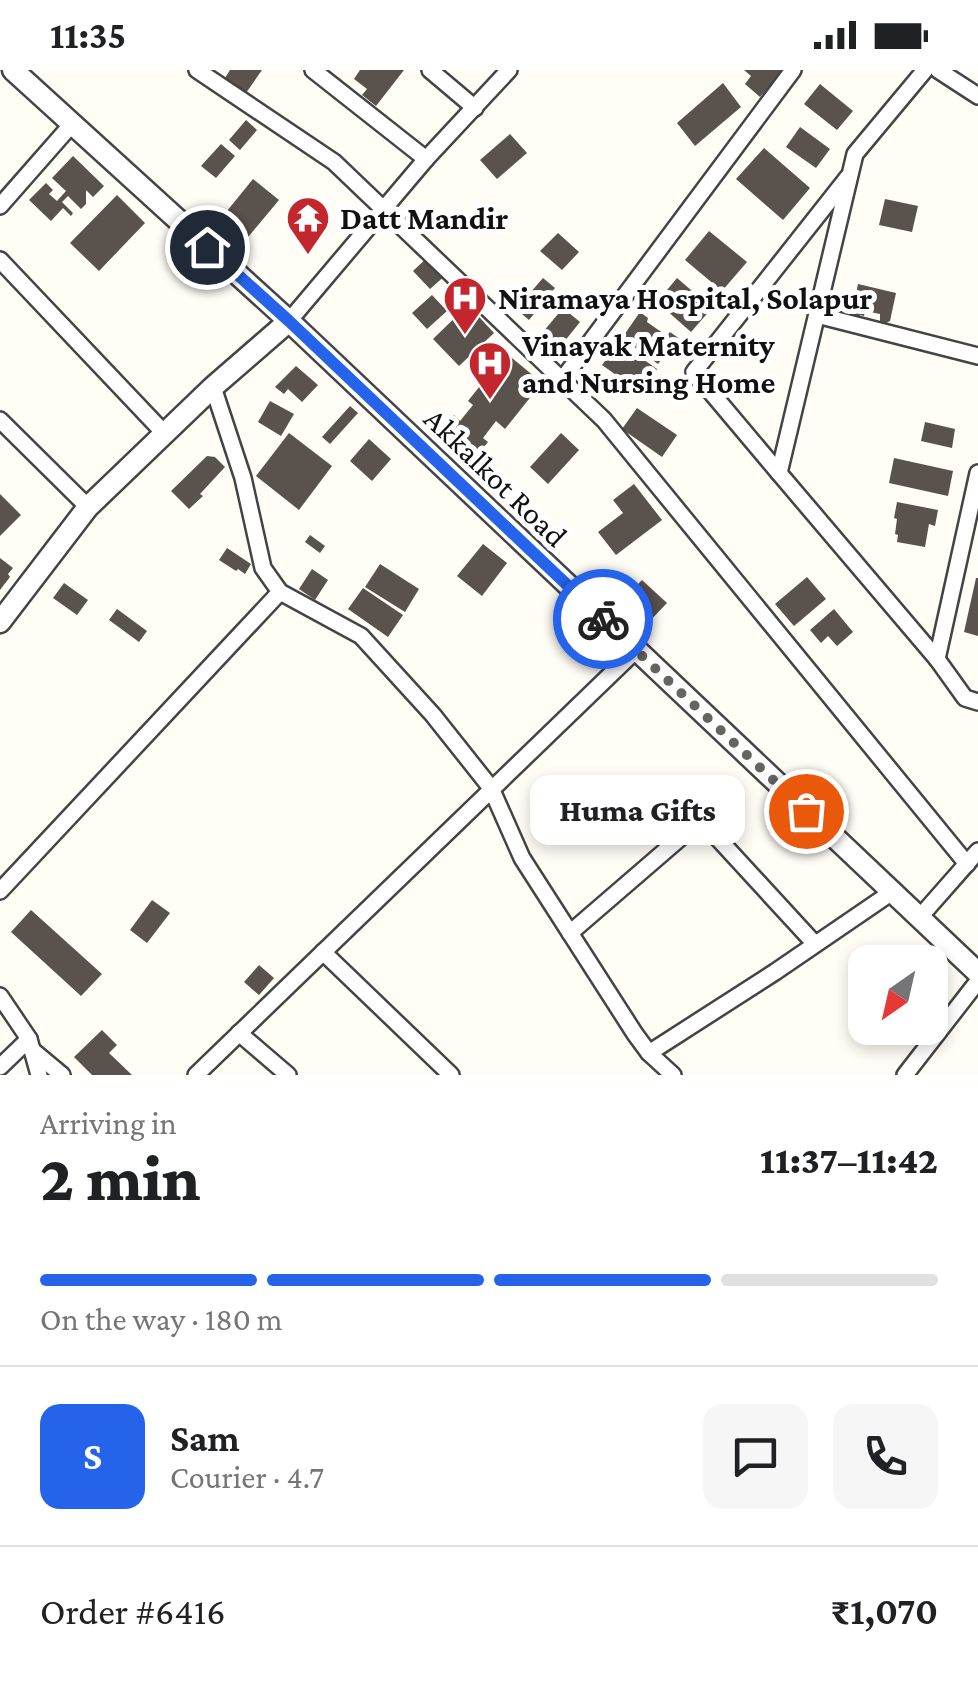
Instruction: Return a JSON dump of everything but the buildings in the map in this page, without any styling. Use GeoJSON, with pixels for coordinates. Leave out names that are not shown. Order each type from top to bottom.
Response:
{"type":"FeatureCollection","features":[{"type":"Feature","properties":{"kind":"street","name":"Akkalkot Road"},"geometry":{"type":"LineString","coordinates":[[13,70],[289,321],[978,973]]}},
{"type":"Feature","properties":{"kind":"street"},"geometry":{"type":"LineString","coordinates":[[198,70],[334,162],[604,420],[972,858],[920,918]]}},
{"type":"Feature","properties":{"kind":"street"},"geometry":{"type":"LineString","coordinates":[[312,70],[426,160]]}},
{"type":"Feature","properties":{"kind":"street"},"geometry":{"type":"LineString","coordinates":[[430,70],[475,108]]}},
{"type":"Feature","properties":{"kind":"street"},"geometry":{"type":"LineString","coordinates":[[0,622],[88,507],[289,321],[508,70]]}},
{"type":"Feature","properties":{"kind":"street"},"geometry":{"type":"LineString","coordinates":[[562,380],[793,70]]}},
{"type":"Feature","properties":{"kind":"street"},"geometry":{"type":"LineString","coordinates":[[779,474],[855,154],[925,70]]}},
{"type":"Feature","properties":{"kind":"street"},"geometry":{"type":"LineString","coordinates":[[938,70],[978,96]]}},
{"type":"Feature","properties":{"kind":"street"},"geometry":{"type":"LineString","coordinates":[[0,206],[72,124]]}},
{"type":"Feature","properties":{"kind":"street"},"geometry":{"type":"LineString","coordinates":[[850,173],[694,372],[937,658],[966,698],[978,702]]}},
{"type":"Feature","properties":{"kind":"street"},"geometry":{"type":"LineString","coordinates":[[0,260],[165,434]]}},
{"type":"Feature","properties":{"kind":"street"},"geometry":{"type":"LineString","coordinates":[[817,314],[978,356]]}},
{"type":"Feature","properties":{"kind":"street"},"geometry":{"type":"LineString","coordinates":[[214,387],[243,478],[263,568],[280,592],[361,636],[433,715],[491,788],[522,858],[648,1054],[672,1075]]}},
{"type":"Feature","properties":{"kind":"street"},"geometry":{"type":"LineString","coordinates":[[0,420],[88,507]]}},
{"type":"Feature","properties":{"kind":"street"},"geometry":{"type":"LineString","coordinates":[[937,658],[970,545],[978,473]]}},
{"type":"Feature","properties":{"kind":"street"},"geometry":{"type":"LineString","coordinates":[[0,890],[280,592]]}},
{"type":"Feature","properties":{"kind":"street"},"geometry":{"type":"LineString","coordinates":[[196,1075],[636,650]]}},
{"type":"Feature","properties":{"kind":"street"},"geometry":{"type":"LineString","coordinates":[[570,934],[700,820],[815,944]]}},
{"type":"Feature","properties":{"kind":"street"},"geometry":{"type":"LineString","coordinates":[[648,1054],[892,892]]}},
{"type":"Feature","properties":{"kind":"street"},"geometry":{"type":"LineString","coordinates":[[323,952],[451,1075]]}},
{"type":"Feature","properties":{"kind":"street"},"geometry":{"type":"LineString","coordinates":[[905,1075],[978,981]]}},
{"type":"Feature","properties":{"kind":"street"},"geometry":{"type":"LineString","coordinates":[[0,996],[31,1045],[62,1075]]}},
{"type":"Feature","properties":{"kind":"street"},"geometry":{"type":"LineString","coordinates":[[239,1033],[288,1075]]}},
{"type":"Feature","properties":{"kind":"street"},"geometry":{"type":"LineString","coordinates":[[0,1067],[31,1045]]}},
{"type":"Feature","properties":{"kind":"street"},"geometry":{"type":"LineString","coordinates":[[31,1045],[39,1075]]}},
{"type":"Feature","properties":{"kind":"way so far"},"geometry":{"type":"LineString","coordinates":[[603,619],[806,811]]}},
{"type":"Feature","properties":{"kind":"place","name":"Datt Mandir"},"geometry":{"type":"Point","coordinates":[308,256]}},
{"type":"Feature","properties":{"kind":"place","name":"Niramaya Hospital, Solapur"},"geometry":{"type":"Point","coordinates":[465,336]}},
{"type":"Feature","properties":{"kind":"place","name":"Vinayak Maternity and Nursing Home"},"geometry":{"type":"Point","coordinates":[490,401]}},
{"type":"Feature","properties":{"kind":"place","name":"Huma Gifts"},"geometry":{"type":"Point","coordinates":[806,811]}},
{"type":"Feature","properties":{"kind":"route"},"geometry":{"type":"LineString","coordinates":[[207,247],[603,619]]}}]}
